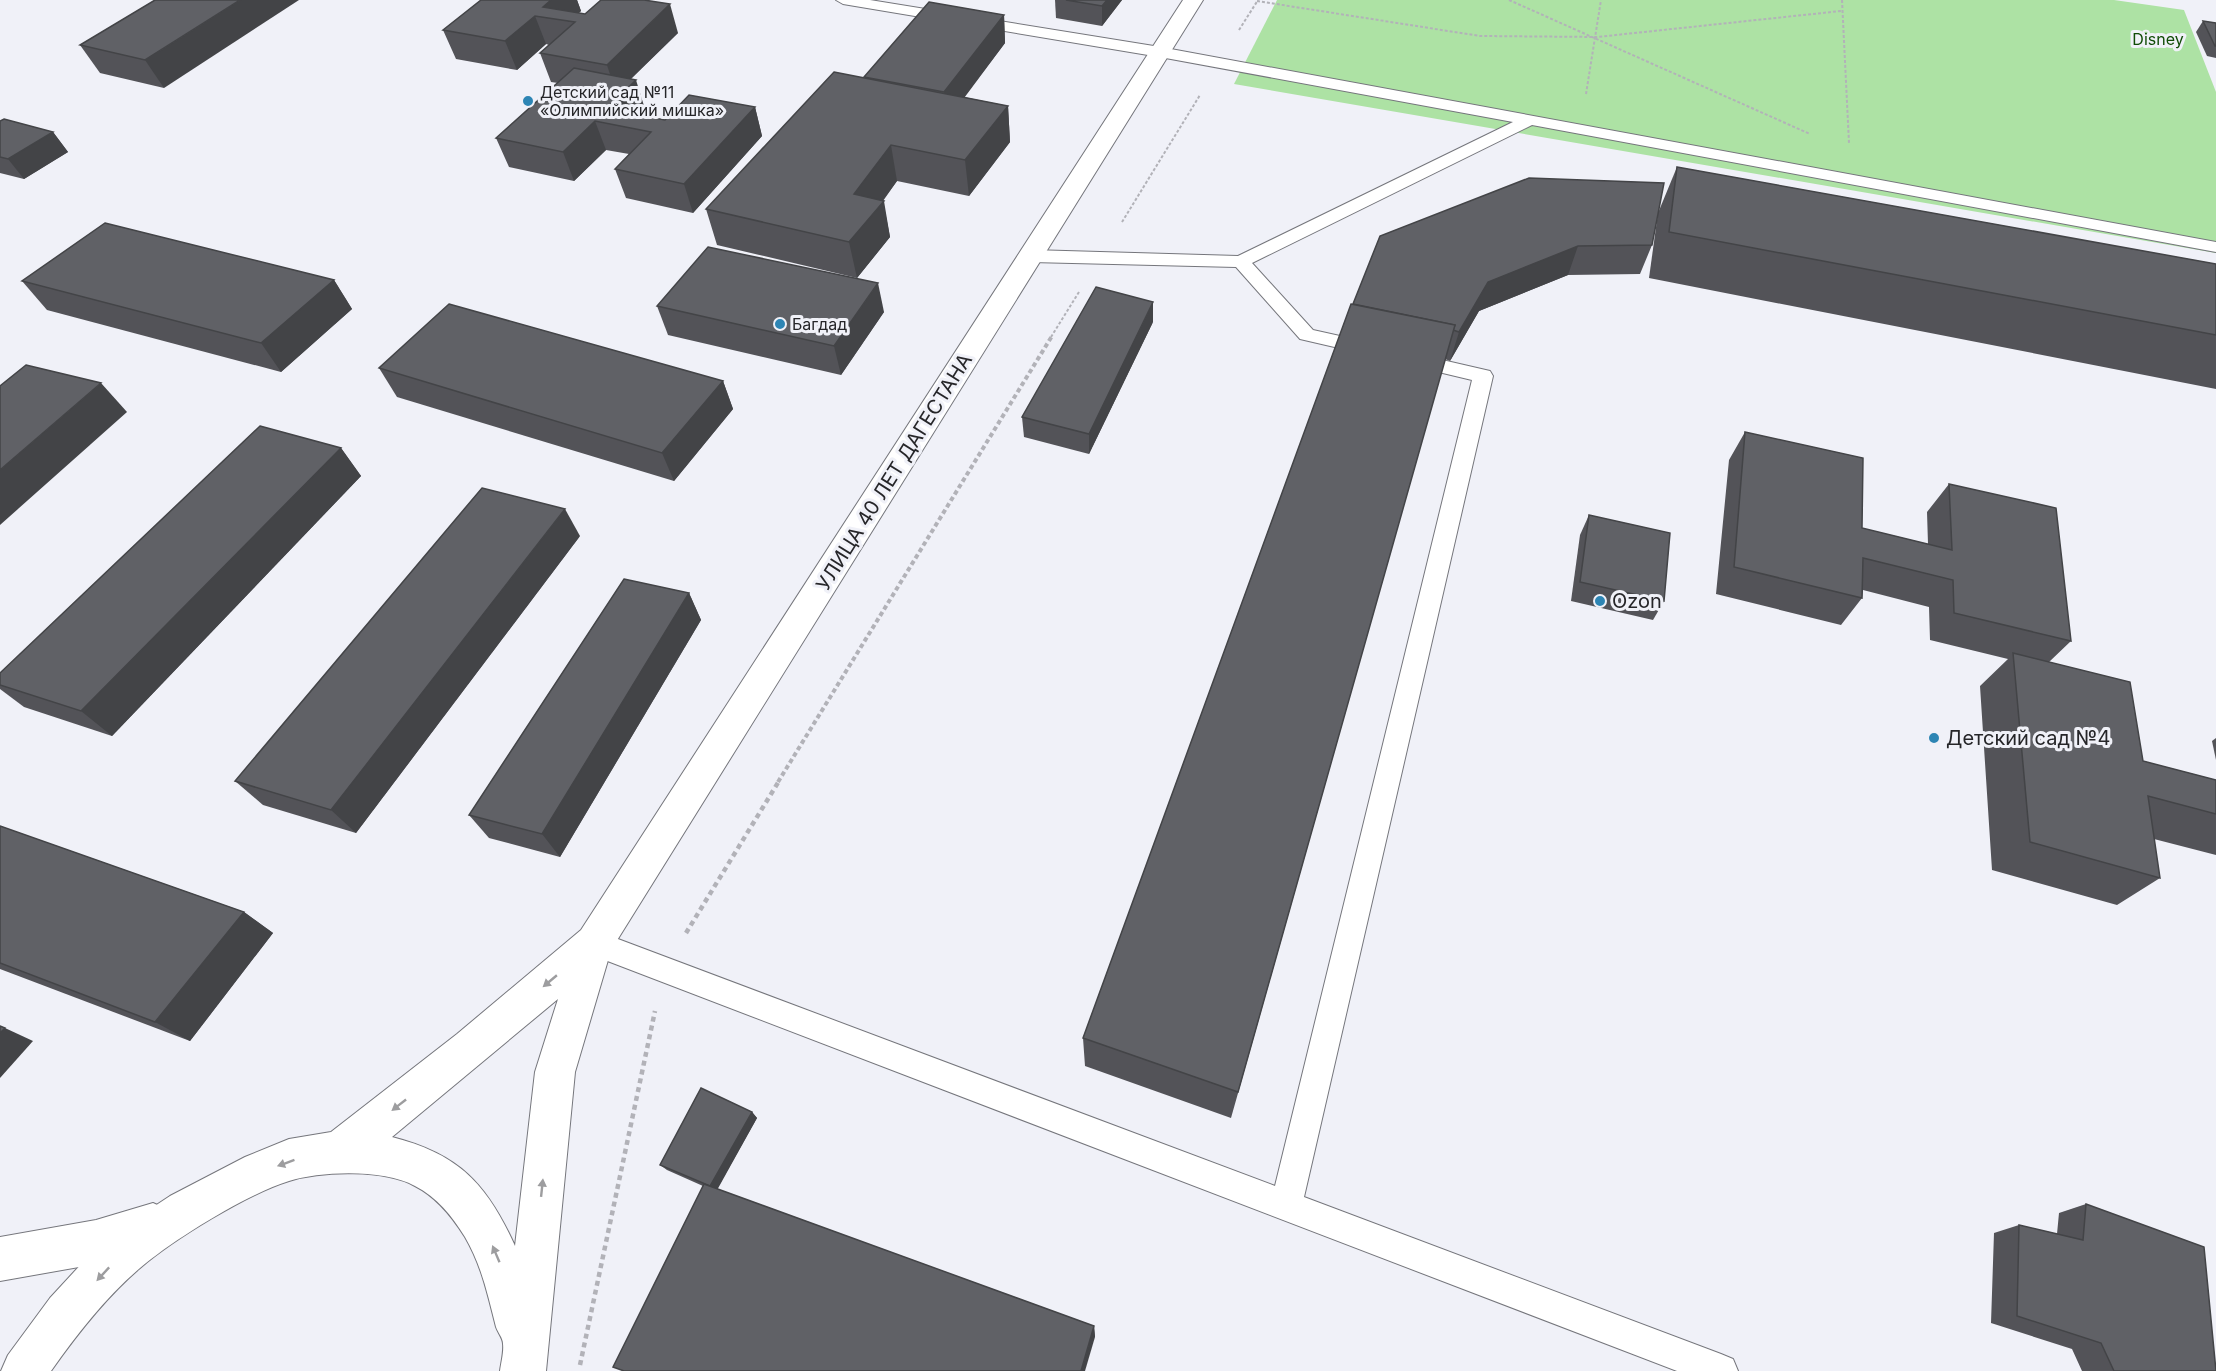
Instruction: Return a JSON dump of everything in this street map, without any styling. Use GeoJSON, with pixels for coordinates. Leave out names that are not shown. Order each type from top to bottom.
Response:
{"type":"FeatureCollection","features":[{"type":"Feature","properties":{"kind":"street","name":"УЛИЦА 40 ЛЕТ ДАГЕСТАНА"},"geometry":{"type":"LineString","coordinates":[[594,943],[1193,0]]}},
{"type":"Feature","properties":{"kind":"street"},"geometry":{"type":"LineString","coordinates":[[341,1151],[471,1048],[594,943]]}},
{"type":"Feature","properties":{"kind":"street"},"geometry":{"type":"LineString","coordinates":[[523,1370],[555,1072],[594,943]]}},
{"type":"Feature","properties":{"kind":"street"},"geometry":{"type":"LineString","coordinates":[[0,1259],[96,1242],[172,1219],[290,1160],[341,1151],[408,1160],[437,1173],[458,1189],[472,1206],[513,1294],[519,1325],[523,1370]]}},
{"type":"Feature","properties":{"kind":"street"},"geometry":{"type":"LineString","coordinates":[[24,1371],[51,1330],[115,1261],[172,1219]]}},
{"type":"Feature","properties":{"kind":"lane"},"geometry":{"type":"LineString","coordinates":[[843,0],[1160,52],[2216,247]]}},
{"type":"Feature","properties":{"kind":"lane"},"geometry":{"type":"LineString","coordinates":[[1031,256],[1241,262],[1528,121]]}},
{"type":"Feature","properties":{"kind":"lane"},"geometry":{"type":"LineString","coordinates":[[1241,262],[1307,335],[1483,376],[1286,1206]]}},
{"type":"Feature","properties":{"kind":"lane"},"geometry":{"type":"LineString","coordinates":[[594,943],[1721,1371]]}},
{"type":"Feature","properties":{"kind":"path"},"geometry":{"type":"LineString","coordinates":[[579,1371],[664,969],[1258,0],[1480,36],[1597,37],[1841,11]]}},
{"type":"Feature","properties":{"kind":"path"},"geometry":{"type":"LineString","coordinates":[[1509,0],[1597,37],[1818,138]]}},
{"type":"Feature","properties":{"kind":"path"},"geometry":{"type":"LineString","coordinates":[[1578,130],[1597,37],[1601,0]]}},
{"type":"Feature","properties":{"kind":"path"},"geometry":{"type":"LineString","coordinates":[[1842,0],[1850,152]]}},
{"type":"Feature","properties":{"kind":"green space","name":"Disney"},"geometry":{"type":"Polygon","coordinates":[[[1277,0],[2114,0],[2184,10],[2216,92],[2216,253],[1234,84],[1277,0]]]}},
{"type":"Feature","properties":{"kind":"building"},"geometry":{"type":"Polygon","coordinates":[[[155,0],[240,0],[145,60],[80,45],[155,0]]]}},
{"type":"Feature","properties":{"kind":"building"},"geometry":{"type":"Polygon","coordinates":[[[481,0],[551,0],[543,7],[585,14],[601,0],[644,0],[670,4],[607,65],[540,53],[575,22],[535,16],[505,41],[443,30],[481,0]]]}},
{"type":"Feature","properties":{"kind":"building"},"geometry":{"type":"Polygon","coordinates":[[[1066,0],[1107,0],[1102,6],[1066,0]]]}},
{"type":"Feature","properties":{"kind":"building"},"geometry":{"type":"Polygon","coordinates":[[[929,2],[1004,15],[944,92],[864,77],[929,2]]]}},
{"type":"Feature","properties":{"kind":"building"},"geometry":{"type":"Polygon","coordinates":[[[2203,21],[2216,23],[2216,46],[2215,46],[2203,21]]]}},
{"type":"Feature","properties":{"kind":"building"},"geometry":{"type":"Polygon","coordinates":[[[574,68],[636,80],[606,109],[665,120],[689,95],[755,107],[684,184],[615,169],[651,132],[595,121],[563,152],[496,138],[574,68]]]}},
{"type":"Feature","properties":{"kind":"building"},"geometry":{"type":"Polygon","coordinates":[[[834,72],[1008,106],[965,160],[891,145],[854,194],[884,201],[849,242],[706,209],[834,72]]]}},
{"type":"Feature","properties":{"kind":"building"},"geometry":{"type":"Polygon","coordinates":[[[4,119],[53,132],[8,159],[0,157],[0,121],[4,119]]]}},
{"type":"Feature","properties":{"kind":"building"},"geometry":{"type":"Polygon","coordinates":[[[1677,167],[2216,264],[2216,335],[1669,232],[1677,167]]]}},
{"type":"Feature","properties":{"kind":"building"},"geometry":{"type":"Polygon","coordinates":[[[1529,178],[1664,183],[1652,245],[1578,246],[1488,282],[1459,332],[1453,330],[1455,325],[1353,304],[1380,236],[1529,178]]]}},
{"type":"Feature","properties":{"kind":"building"},"geometry":{"type":"Polygon","coordinates":[[[105,223],[334,280],[261,343],[22,281],[105,223]]]}},
{"type":"Feature","properties":{"kind":"building"},"geometry":{"type":"Polygon","coordinates":[[[708,247],[878,283],[834,346],[657,306],[708,247]]]}},
{"type":"Feature","properties":{"kind":"building"},"geometry":{"type":"Polygon","coordinates":[[[1096,287],[1153,302],[1089,434],[1022,417],[1096,287]]]}},
{"type":"Feature","properties":{"kind":"building"},"geometry":{"type":"Polygon","coordinates":[[[449,304],[723,381],[662,453],[379,368],[449,304]]]}},
{"type":"Feature","properties":{"kind":"building"},"geometry":{"type":"Polygon","coordinates":[[[1351,304],[1455,325],[1238,1092],[1083,1038],[1351,304]]]}},
{"type":"Feature","properties":{"kind":"building"},"geometry":{"type":"Polygon","coordinates":[[[26,365],[101,383],[0,470],[0,386],[26,365]]]}},
{"type":"Feature","properties":{"kind":"building"},"geometry":{"type":"Polygon","coordinates":[[[260,426],[341,448],[81,711],[0,685],[0,673],[260,426]]]}},
{"type":"Feature","properties":{"kind":"building"},"geometry":{"type":"Polygon","coordinates":[[[1745,432],[1863,458],[1862,528],[1952,550],[1949,484],[2056,508],[2071,641],[1954,613],[1953,580],[1863,558],[1862,598],[1734,567],[1745,432]]]}},
{"type":"Feature","properties":{"kind":"building"},"geometry":{"type":"Polygon","coordinates":[[[482,488],[565,509],[331,810],[235,781],[482,488]]]}},
{"type":"Feature","properties":{"kind":"building"},"geometry":{"type":"Polygon","coordinates":[[[1589,515],[1670,533],[1664,601],[1580,582],[1589,515]]]}},
{"type":"Feature","properties":{"kind":"building"},"geometry":{"type":"Polygon","coordinates":[[[624,579],[689,593],[542,834],[469,815],[624,579]]]}},
{"type":"Feature","properties":{"kind":"building"},"geometry":{"type":"Polygon","coordinates":[[[2013,653],[2130,682],[2143,761],[2216,780],[2216,814],[2148,796],[2160,878],[2030,842],[2013,653]]]}},
{"type":"Feature","properties":{"kind":"building"},"geometry":{"type":"Polygon","coordinates":[[[0,826],[244,912],[155,1022],[0,963],[0,826]]]}},
{"type":"Feature","properties":{"kind":"building"},"geometry":{"type":"Polygon","coordinates":[[[701,1088],[752,1112],[710,1186],[660,1165],[701,1088]]]}},
{"type":"Feature","properties":{"kind":"building"},"geometry":{"type":"Polygon","coordinates":[[[704,1184],[1094,1326],[1081,1371],[624,1371],[613,1367],[704,1184]]]}},
{"type":"Feature","properties":{"kind":"building"},"geometry":{"type":"Polygon","coordinates":[[[2086,1204],[2204,1247],[2216,1371],[2114,1371],[2101,1343],[2017,1316],[2019,1225],[2083,1240],[2086,1204]]]}},
{"type":"Feature","properties":{"kind":"place","name":"Детский сад №11 «Олимпийский мишка»"},"geometry":{"type":"Point","coordinates":[528,101]}},
{"type":"Feature","properties":{"kind":"place","name":"Багдад"},"geometry":{"type":"Point","coordinates":[780,324]}},
{"type":"Feature","properties":{"kind":"place","name":"Ozon"},"geometry":{"type":"Point","coordinates":[1600,601]}},
{"type":"Feature","properties":{"kind":"place","name":"Детский сад №4"},"geometry":{"type":"Point","coordinates":[1934,738]}}]}
